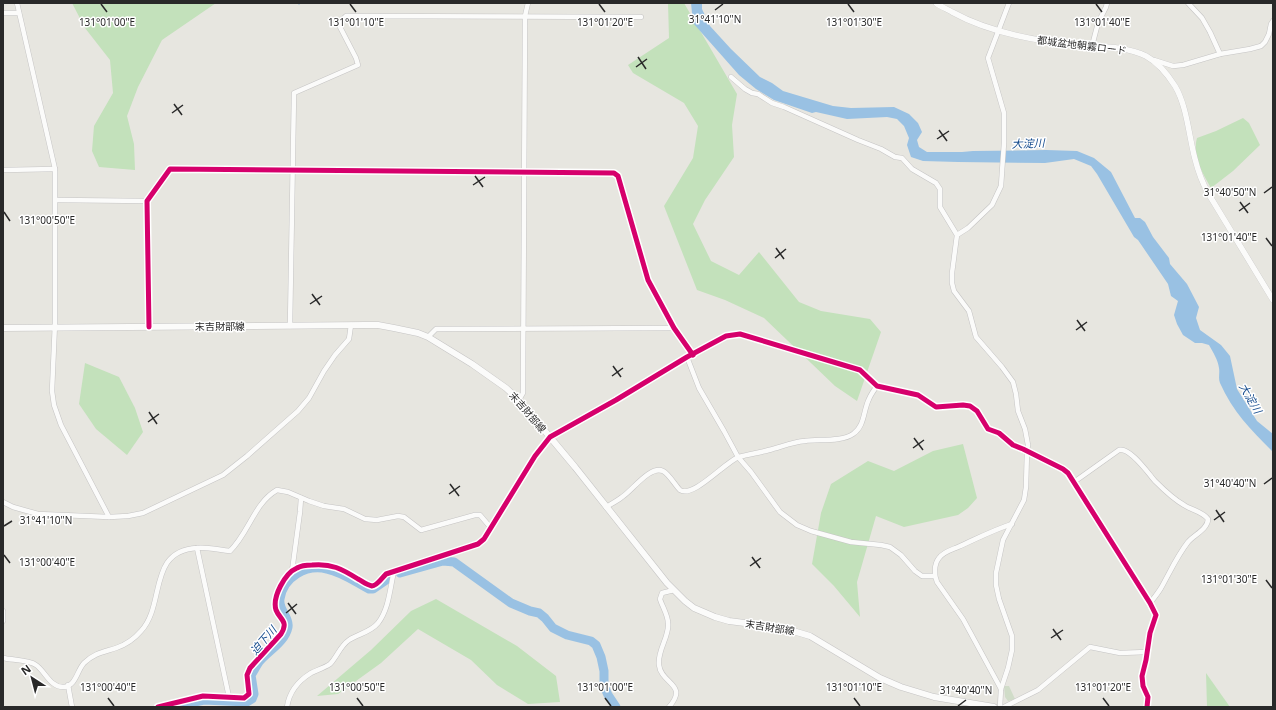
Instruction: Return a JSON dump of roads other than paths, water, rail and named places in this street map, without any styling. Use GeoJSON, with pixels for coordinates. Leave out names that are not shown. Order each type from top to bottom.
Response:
{"type":"FeatureCollection","features":[{"type":"Feature","properties":{"kind":"main road","name":"末吉財部線"},"geometry":{"type":"LineString","coordinates":[[3,328],[378,325],[418,333],[428,337],[489,375],[519,400],[674,590],[694,608],[715,617],[743,623],[783,628],[810,636],[880,678],[901,687],[934,697],[994,707]]}},
{"type":"Feature","properties":{"kind":"street"},"geometry":{"type":"LineString","coordinates":[[17,3],[55,169],[55,328],[52,391],[54,405],[61,425],[109,517]]}},
{"type":"Feature","properties":{"kind":"street"},"geometry":{"type":"LineString","coordinates":[[519,400],[523,393],[524,16],[528,3]]}},
{"type":"Feature","properties":{"kind":"street","name":"都城盆地朝霧ロード"},"geometry":{"type":"LineString","coordinates":[[936,3],[966,20],[998,32],[1050,43],[1125,50],[1144,55],[1153,60],[1169,78],[1178,92],[1200,177],[1208,193],[1273,300]]}},
{"type":"Feature","properties":{"kind":"street"},"geometry":{"type":"LineString","coordinates":[[957,235],[968,228],[992,206],[1000,186],[1004,143],[1004,114],[988,58],[1009,3]]}},
{"type":"Feature","properties":{"kind":"street"},"geometry":{"type":"LineString","coordinates":[[1092,46],[1098,23],[1107,3]]}},
{"type":"Feature","properties":{"kind":"street"},"geometry":{"type":"LineString","coordinates":[[1188,3],[1202,18],[1220,54]]}},
{"type":"Feature","properties":{"kind":"street"},"geometry":{"type":"LineString","coordinates":[[3,13],[19,13]]}},
{"type":"Feature","properties":{"kind":"street"},"geometry":{"type":"LineString","coordinates":[[290,326],[294,93],[358,65],[340,27],[342,20],[346,16],[641,17]]}},
{"type":"Feature","properties":{"kind":"street"},"geometry":{"type":"LineString","coordinates":[[1153,60],[1173,66],[1183,65],[1220,54],[1261,46],[1269,34],[1273,21]]}},
{"type":"Feature","properties":{"kind":"street"},"geometry":{"type":"LineString","coordinates":[[731,77],[745,89],[752,93],[758,94],[772,103],[881,149],[895,157],[902,158],[912,169],[936,183],[940,189],[940,207],[957,235],[952,273],[954,291],[969,311],[976,337],[1013,382],[1018,411],[1025,429],[1028,445],[1024,500],[1003,540],[996,573],[996,586],[999,599],[1012,636],[1012,650],[1008,668],[1000,689],[1000,707]]}},
{"type":"Feature","properties":{"kind":"street"},"geometry":{"type":"LineString","coordinates":[[3,170],[55,169]]}},
{"type":"Feature","properties":{"kind":"street"},"geometry":{"type":"LineString","coordinates":[[149,327],[147,201],[170,169],[616,173],[648,280],[674,328],[693,355]]}},
{"type":"Feature","properties":{"kind":"street"},"geometry":{"type":"LineString","coordinates":[[56,200],[147,201]]}},
{"type":"Feature","properties":{"kind":"street"},"geometry":{"type":"LineString","coordinates":[[3,502],[13,507],[38,514],[109,517],[128,516],[143,513],[206,483],[232,469],[302,406],[309,398],[335,355],[349,339],[351,325]]}},
{"type":"Feature","properties":{"kind":"street"},"geometry":{"type":"LineString","coordinates":[[428,337],[436,329],[674,328]]}},
{"type":"Feature","properties":{"kind":"street"},"geometry":{"type":"LineString","coordinates":[[158,707],[203,696],[244,698],[249,694],[247,675],[250,668],[284,629],[283,619],[276,610],[275,601],[284,580],[292,571],[303,566],[322,564],[328,565],[343,570],[372,586],[386,574],[478,544],[484,539],[535,456],[550,437],[726,336],[740,334],[860,370],[877,386],[918,395],[936,407],[963,405],[970,406],[977,411],[988,428],[999,433],[1013,445],[1027,451],[1068,474],[1150,603],[1156,615],[1150,634],[1142,676],[1143,686],[1148,697],[1147,707]]}},
{"type":"Feature","properties":{"kind":"street"},"geometry":{"type":"LineString","coordinates":[[686,358],[699,388],[738,457],[751,472],[780,512],[797,526],[810,531],[851,542],[890,547],[901,555],[915,571],[922,576],[935,576]]}},
{"type":"Feature","properties":{"kind":"street"},"geometry":{"type":"LineString","coordinates":[[606,507],[622,497],[641,480],[658,470],[665,472],[680,490],[683,492],[688,492],[738,457],[792,443],[842,438],[852,435],[859,429],[868,400],[877,386]]}},
{"type":"Feature","properties":{"kind":"street"},"geometry":{"type":"LineString","coordinates":[[1074,482],[1119,450],[1123,449],[1135,458],[1156,482],[1172,497],[1184,505],[1206,515],[1208,519],[1206,526],[1189,541],[1180,553],[1160,590],[1150,603]]}},
{"type":"Feature","properties":{"kind":"street"},"geometry":{"type":"LineString","coordinates":[[3,658],[36,665],[52,683],[60,687],[68,685],[74,680],[83,664],[97,654],[117,648],[124,644],[142,630],[147,623],[152,610],[163,569],[169,558],[189,548],[230,551],[238,544],[264,500],[270,493],[277,490],[288,492],[324,506],[344,510],[365,519],[377,520],[398,516],[404,517],[421,530],[475,515],[480,515],[491,528]]}},
{"type":"Feature","properties":{"kind":"street"},"geometry":{"type":"LineString","coordinates":[[292,571],[301,498]]}},
{"type":"Feature","properties":{"kind":"street"},"geometry":{"type":"LineString","coordinates":[[1000,689],[963,619],[937,582],[935,576],[936,564],[939,558],[949,550],[1012,524]]}},
{"type":"Feature","properties":{"kind":"street"},"geometry":{"type":"LineString","coordinates":[[197,548],[229,697]]}},
{"type":"Feature","properties":{"kind":"street"},"geometry":{"type":"LineString","coordinates":[[287,707],[288,699],[300,681],[311,673],[326,666],[334,659],[348,641],[366,632],[377,624],[384,612],[394,571]]}},
{"type":"Feature","properties":{"kind":"street"},"geometry":{"type":"LineString","coordinates":[[669,707],[675,700],[676,693],[674,687],[662,673],[659,665],[659,656],[667,633],[668,623],[660,599],[662,593],[674,590]]}},
{"type":"Feature","properties":{"kind":"street"},"geometry":{"type":"LineString","coordinates":[[3,611],[3,621]]}},
{"type":"Feature","properties":{"kind":"street"},"geometry":{"type":"LineString","coordinates":[[1004,707],[1038,690],[1090,647],[1120,653],[1147,652]]}},
{"type":"Feature","properties":{"kind":"street"},"geometry":{"type":"LineString","coordinates":[[68,685],[72,707]]}},
{"type":"Feature","properties":{"kind":"water"},"geometry":{"type":"Polygon","coordinates":[[[691,3],[702,3],[702,9],[710,26],[760,77],[783,91],[833,106],[851,108],[894,107],[909,114],[918,123],[922,132],[917,140],[919,147],[927,152],[1046,150],[1077,151],[1094,158],[1111,172],[1135,218],[1140,218],[1145,222],[1153,237],[1169,258],[1170,264],[1187,284],[1199,307],[1196,318],[1200,330],[1221,345],[1230,356],[1237,389],[1257,421],[1273,434],[1273,452],[1250,428],[1237,412],[1225,393],[1220,383],[1219,370],[1215,356],[1209,345],[1195,343],[1183,335],[1174,315],[1178,301],[1171,296],[1168,284],[1138,240],[1134,237],[1091,166],[1074,159],[1045,163],[958,162],[923,161],[911,157],[907,145],[909,138],[904,126],[897,119],[887,117],[847,119],[816,112],[812,113],[774,100],[756,89],[739,75],[693,23],[691,3]]]}},
{"type":"Feature","properties":{"kind":"waterway","name":"迫下川"},"geometry":{"type":"LineString","coordinates":[[400,573],[443,561],[454,562],[511,603],[539,613],[553,628],[567,635],[591,641],[596,645],[601,657],[604,671],[604,686],[616,707]]}},
{"type":"Feature","properties":{"kind":"waterway","name":"迫下川"},"geometry":{"type":"LineString","coordinates":[[172,707],[204,700],[247,702],[252,699],[254,694],[251,675],[259,662],[280,642],[288,627],[287,620],[281,607],[280,599],[286,584],[297,574],[311,568],[333,570],[369,589],[373,589],[389,578]]}},
{"type":"Feature","properties":{"kind":"water label","name":"大淀川"},"geometry":{"type":"Point","coordinates":[1028,143]}},
{"type":"Feature","properties":{"kind":"water label","name":"大淀川"},"geometry":{"type":"Point","coordinates":[1251,398]}}]}
